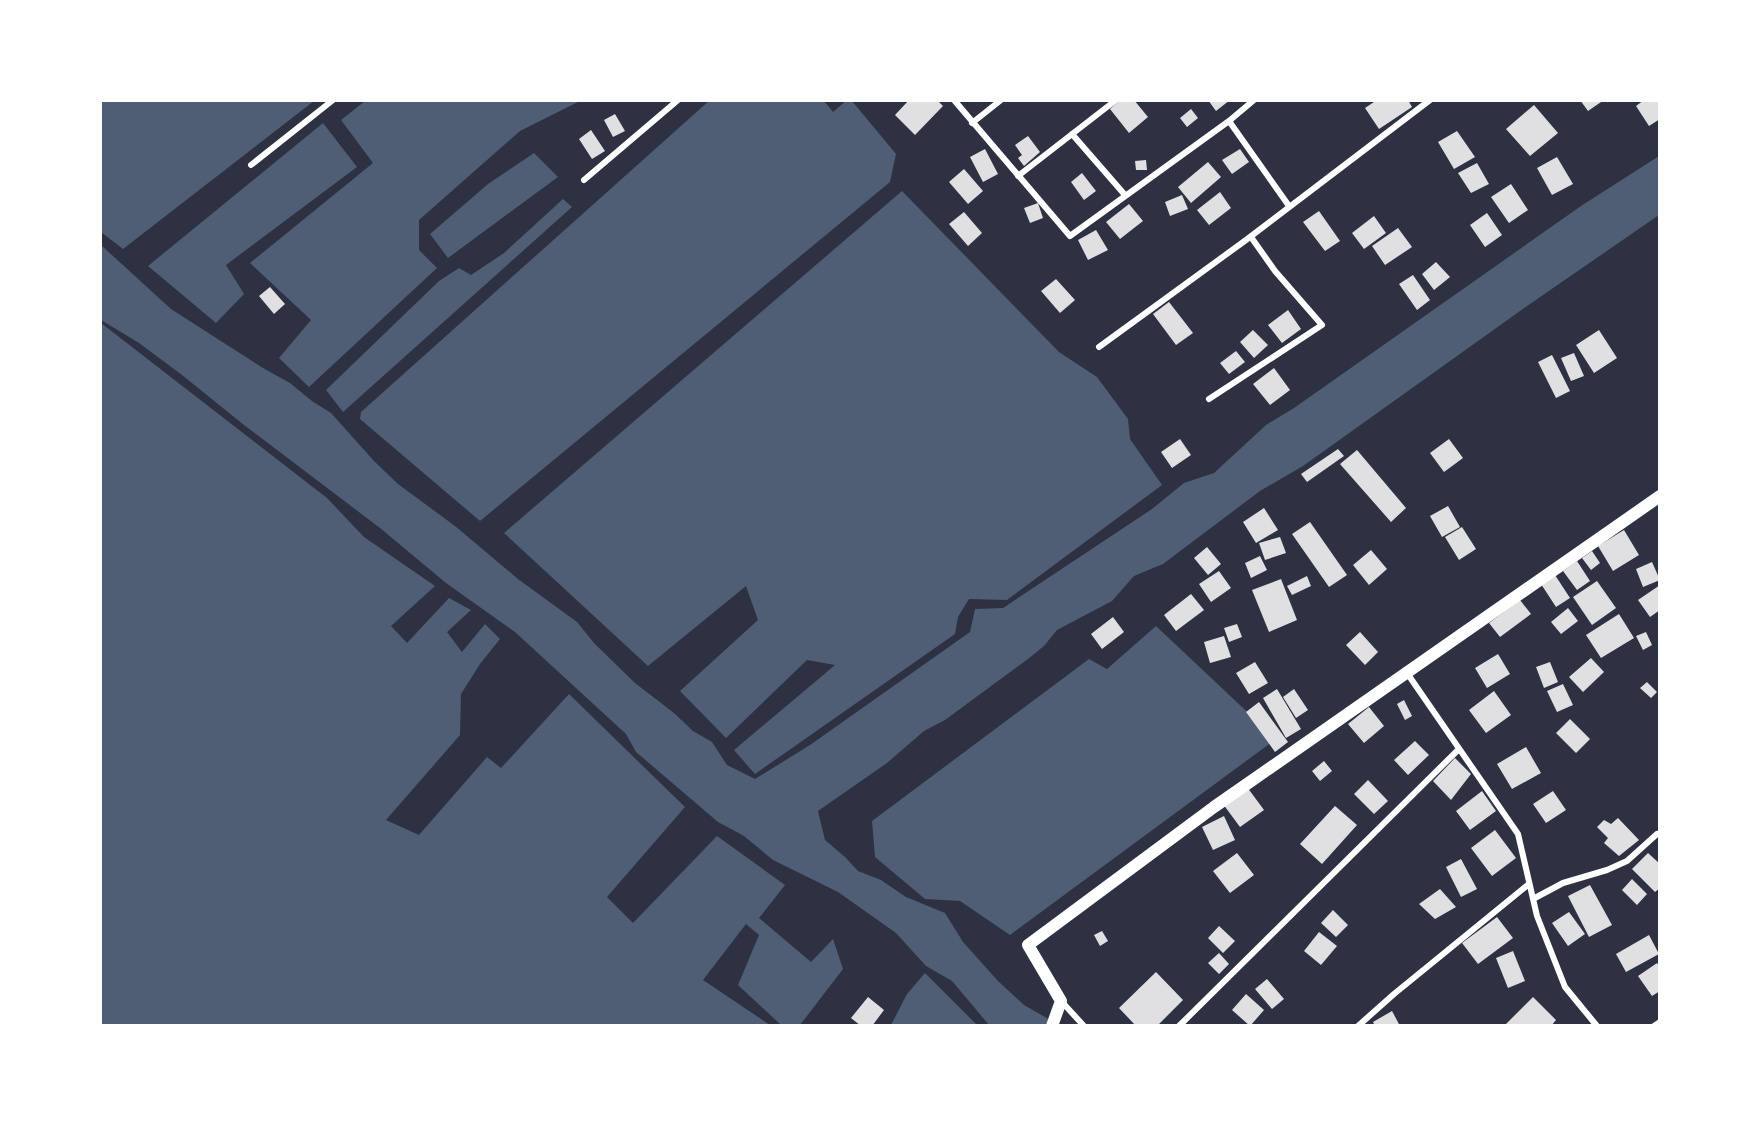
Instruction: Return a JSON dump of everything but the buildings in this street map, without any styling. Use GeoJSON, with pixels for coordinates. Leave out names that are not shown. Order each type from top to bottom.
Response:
{"type":"FeatureCollection","features":[{"type":"Feature","properties":{"kind":"main road"},"geometry":{"type":"LineString","coordinates":[[1052,1026],[1061,1001],[1028,945],[1214,807],[1659,496]]}},
{"type":"Feature","properties":{"kind":"street"},"geometry":{"type":"LineString","coordinates":[[251,165],[333,100]]}},
{"type":"Feature","properties":{"kind":"street"},"geometry":{"type":"LineString","coordinates":[[584,180],[678,100]]}},
{"type":"Feature","properties":{"kind":"street"},"geometry":{"type":"LineString","coordinates":[[954,100],[1070,236],[1229,121],[1254,100]]}},
{"type":"Feature","properties":{"kind":"street"},"geometry":{"type":"LineString","coordinates":[[972,123],[1001,100]]}},
{"type":"Feature","properties":{"kind":"street"},"geometry":{"type":"LineString","coordinates":[[1018,176],[1116,100]]}},
{"type":"Feature","properties":{"kind":"street"},"geometry":{"type":"LineString","coordinates":[[1100,346],[1251,237],[1430,100]]}},
{"type":"Feature","properties":{"kind":"street"},"geometry":{"type":"LineString","coordinates":[[1229,121],[1289,206]]}},
{"type":"Feature","properties":{"kind":"street"},"geometry":{"type":"LineString","coordinates":[[1072,134],[1125,195]]}},
{"type":"Feature","properties":{"kind":"street"},"geometry":{"type":"LineString","coordinates":[[1209,399],[1322,325],[1275,271],[1251,237]]}},
{"type":"Feature","properties":{"kind":"street"},"geometry":{"type":"LineString","coordinates":[[1407,673],[1518,834],[1537,916],[1565,987],[1597,1026]]}},
{"type":"Feature","properties":{"kind":"street"},"geometry":{"type":"LineString","coordinates":[[1179,1026],[1459,749]]}},
{"type":"Feature","properties":{"kind":"street"},"geometry":{"type":"LineString","coordinates":[[1533,899],[1563,883],[1607,870],[1627,861],[1657,834]]}},
{"type":"Feature","properties":{"kind":"street"},"geometry":{"type":"LineString","coordinates":[[1358,1026],[1394,993],[1529,884]]}},
{"type":"Feature","properties":{"kind":"street"},"geometry":{"type":"LineString","coordinates":[[1061,1001],[1084,1026]]}},
{"type":"Feature","properties":{"kind":"street"},"geometry":{"type":"LineString","coordinates":[[1654,1026],[1659,1022]]}},
{"type":"Feature","properties":{"kind":"water"},"geometry":{"type":"Polygon","coordinates":[[[710,100],[824,101],[833,112],[846,101],[852,101],[896,154],[890,182],[480,521],[360,419],[361,412],[710,100]]]}},
{"type":"Feature","properties":{"kind":"water"},"geometry":{"type":"Polygon","coordinates":[[[100,101],[314,101],[123,249],[101,232],[100,101]]]}},
{"type":"Feature","properties":{"kind":"water"},"geometry":{"type":"Polygon","coordinates":[[[365,101],[580,101],[520,131],[419,220],[419,250],[437,268],[309,387],[279,358],[311,320],[250,263],[373,163],[341,120],[365,101]]]}},
{"type":"Feature","properties":{"kind":"water"},"geometry":{"type":"Polygon","coordinates":[[[323,123],[357,167],[226,265],[244,294],[216,323],[148,266],[323,123]]]}},
{"type":"Feature","properties":{"kind":"water"},"geometry":{"type":"Polygon","coordinates":[[[534,153],[558,177],[448,258],[430,234],[488,184],[534,153]]]}},
{"type":"Feature","properties":{"kind":"water"},"geometry":{"type":"Polygon","coordinates":[[[1659,156],[1659,215],[1303,466],[1260,491],[1163,564],[1134,576],[1112,601],[1057,630],[1044,646],[1028,659],[945,720],[924,731],[887,763],[818,811],[825,840],[858,871],[881,880],[906,897],[945,913],[963,942],[998,981],[1024,1005],[1059,1025],[989,1025],[952,981],[926,966],[896,933],[838,892],[773,860],[744,836],[718,822],[636,752],[626,734],[515,632],[446,583],[380,528],[182,375],[139,343],[101,320],[101,245],[171,309],[290,383],[331,413],[398,484],[455,526],[518,579],[577,622],[594,643],[635,683],[693,731],[712,742],[727,765],[755,779],[810,745],[970,632],[975,609],[1003,608],[1152,509],[1184,483],[1214,473],[1266,425],[1294,408],[1581,206],[1659,156]]]}},
{"type":"Feature","properties":{"kind":"water"},"geometry":{"type":"Polygon","coordinates":[[[902,191],[1059,352],[1097,377],[1128,419],[1130,439],[1162,485],[1007,600],[969,599],[958,617],[955,634],[755,774],[734,750],[835,665],[807,660],[726,738],[680,691],[758,620],[746,586],[648,666],[504,533],[902,191]]]}},
{"type":"Feature","properties":{"kind":"water"},"geometry":{"type":"Polygon","coordinates":[[[563,199],[572,207],[343,412],[326,390],[439,281],[459,268],[471,275],[504,253],[563,199]]]}},
{"type":"Feature","properties":{"kind":"water"},"geometry":{"type":"Polygon","coordinates":[[[101,323],[327,498],[364,537],[435,586],[391,626],[407,643],[449,598],[471,610],[447,632],[462,652],[485,624],[500,639],[480,664],[461,694],[460,735],[386,820],[419,835],[487,757],[501,768],[569,694],[685,807],[607,897],[633,923],[717,836],[785,885],[759,918],[811,962],[833,939],[843,969],[800,1025],[781,1025],[738,985],[759,935],[746,924],[703,980],[770,1025],[101,1025],[101,323]]]}},
{"type":"Feature","properties":{"kind":"water"},"geometry":{"type":"Polygon","coordinates":[[[1156,626],[1276,739],[1010,935],[960,901],[925,899],[875,857],[872,821],[1089,659],[1107,669],[1156,626]]]}},
{"type":"Feature","properties":{"kind":"water"},"geometry":{"type":"Polygon","coordinates":[[[925,973],[977,1025],[891,1025],[907,994],[925,973]]]}}]}
